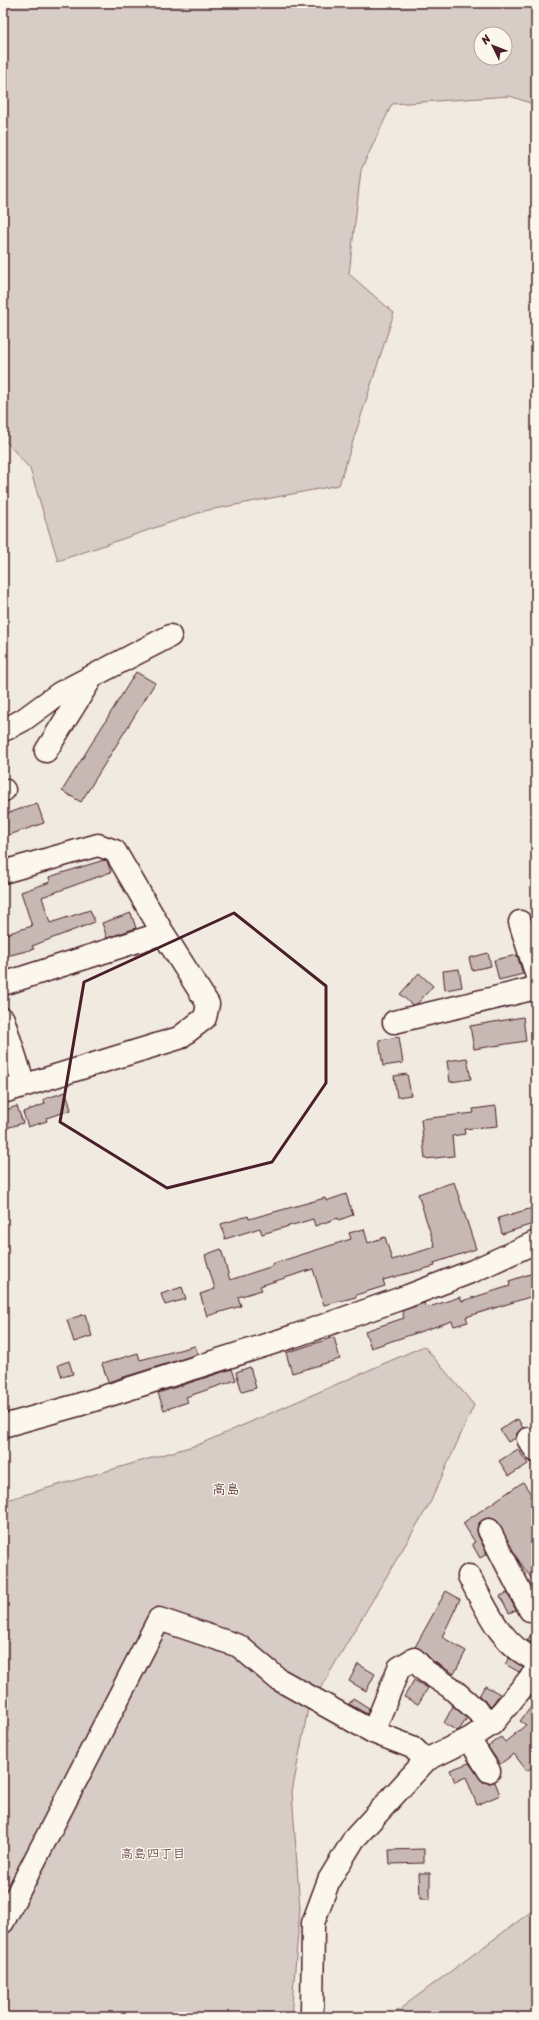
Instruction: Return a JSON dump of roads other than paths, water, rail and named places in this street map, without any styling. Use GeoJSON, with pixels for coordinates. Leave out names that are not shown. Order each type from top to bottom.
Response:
{"type":"FeatureCollection","features":[{"type":"Feature","properties":{"kind":"street"},"geometry":{"type":"LineString","coordinates":[[4,724],[23,720],[60,693],[170,636]]}},
{"type":"Feature","properties":{"kind":"street"},"geometry":{"type":"LineString","coordinates":[[46,751],[93,676]]}},
{"type":"Feature","properties":{"kind":"street"},"geometry":{"type":"LineString","coordinates":[[3,872],[98,844],[115,851],[162,933],[208,1004],[205,1018],[179,1038],[3,1092]]}},
{"type":"Feature","properties":{"kind":"street"},"geometry":{"type":"LineString","coordinates":[[520,922],[536,973]]}},
{"type":"Feature","properties":{"kind":"street"},"geometry":{"type":"LineString","coordinates":[[3,984],[162,933]]}},
{"type":"Feature","properties":{"kind":"street"},"geometry":{"type":"LineString","coordinates":[[394,1022],[536,988]]}},
{"type":"Feature","properties":{"kind":"street"},"geometry":{"type":"LineString","coordinates":[[3,1019],[24,1085]]}},
{"type":"Feature","properties":{"kind":"street"},"geometry":{"type":"LineString","coordinates":[[3,1426],[78,1405],[320,1326],[458,1276],[536,1242]]}},
{"type":"Feature","properties":{"kind":"street"},"geometry":{"type":"LineString","coordinates":[[490,1530],[530,1610],[536,1611]]}},
{"type":"Feature","properties":{"kind":"street"},"geometry":{"type":"LineString","coordinates":[[312,2017],[313,1923],[329,1880],[354,1839],[426,1760],[469,1739],[492,1724],[535,1670],[499,1632],[469,1576]]}},
{"type":"Feature","properties":{"kind":"street"},"geometry":{"type":"LineString","coordinates":[[3,1922],[159,1619],[239,1646],[278,1679],[373,1732],[412,1747],[426,1760]]}},
{"type":"Feature","properties":{"kind":"street"},"geometry":{"type":"LineString","coordinates":[[373,1732],[399,1668],[414,1659],[425,1671],[450,1687],[492,1724]]}},
{"type":"Feature","properties":{"kind":"street"},"geometry":{"type":"LineString","coordinates":[[469,1739],[489,1771]]}},
{"type":"Feature","properties":{"kind":"district","name":"高島"},"geometry":{"type":"Point","coordinates":[226,1489]}},
{"type":"Feature","properties":{"kind":"district","name":"高島四丁目"},"geometry":{"type":"Point","coordinates":[153,1853]}}]}
